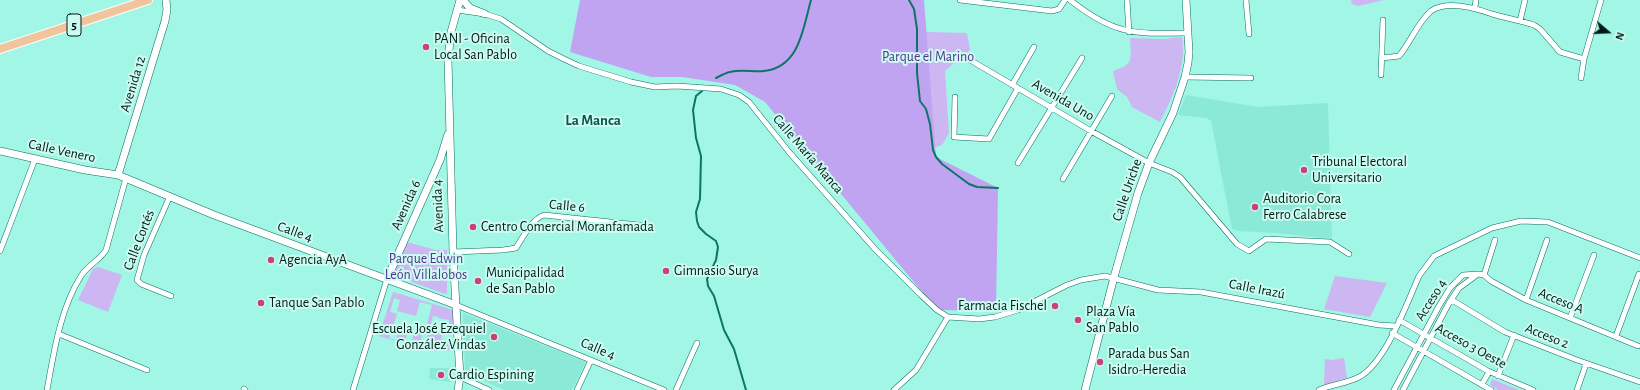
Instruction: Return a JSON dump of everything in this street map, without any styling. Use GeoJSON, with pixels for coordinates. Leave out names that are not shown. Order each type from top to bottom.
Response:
{"type":"FeatureCollection","features":[{"type":"Feature","properties":{"kind":"main road","name":"5"},"geometry":{"type":"LineString","coordinates":[[0,49],[148,0]]}},
{"type":"Feature","properties":{"kind":"main road","name":"Avenida 12"},"geometry":{"type":"LineString","coordinates":[[118,175],[165,21],[167,10],[166,0]]}},
{"type":"Feature","properties":{"kind":"main road"},"geometry":{"type":"LineString","coordinates":[[451,116],[448,46],[460,0],[470,8],[486,14]]}},
{"type":"Feature","properties":{"kind":"main road","name":"Calle Uriche"},"geometry":{"type":"LineString","coordinates":[[1085,390],[1114,277],[1138,192],[1149,163],[1167,128],[1185,77],[1188,63],[1186,0]]}},
{"type":"Feature","properties":{"kind":"main road","name":"Avenida 6"},"geometry":{"type":"LineString","coordinates":[[387,279],[440,160],[451,116]]}},
{"type":"Feature","properties":{"kind":"main road","name":"Avenida 4"},"geometry":{"type":"LineString","coordinates":[[451,116],[450,186],[460,377],[458,390]]}},
{"type":"Feature","properties":{"kind":"main road","name":"Calle Venero"},"geometry":{"type":"LineString","coordinates":[[0,151],[85,170],[118,175]]}},
{"type":"Feature","properties":{"kind":"main road"},"geometry":{"type":"LineString","coordinates":[[440,160],[444,159],[447,162],[450,186]]}},
{"type":"Feature","properties":{"kind":"main road","name":"Calle 4"},"geometry":{"type":"LineString","coordinates":[[118,175],[214,215],[456,305]]}},
{"type":"Feature","properties":{"kind":"street"},"geometry":{"type":"LineString","coordinates":[[960,0],[1052,11],[1059,9],[1065,0]]}},
{"type":"Feature","properties":{"kind":"street"},"geometry":{"type":"LineString","coordinates":[[1070,0],[1092,17],[1108,25],[1130,32],[1149,34],[1188,33]]}},
{"type":"Feature","properties":{"kind":"street"},"geometry":{"type":"LineString","coordinates":[[1127,0],[1130,32]]}},
{"type":"Feature","properties":{"kind":"street"},"geometry":{"type":"LineString","coordinates":[[1246,0],[1249,34]]}},
{"type":"Feature","properties":{"kind":"street"},"geometry":{"type":"LineString","coordinates":[[1475,7],[1476,0]]}},
{"type":"Feature","properties":{"kind":"street"},"geometry":{"type":"LineString","coordinates":[[1520,21],[1526,0]]}},
{"type":"Feature","properties":{"kind":"street"},"geometry":{"type":"LineString","coordinates":[[1581,78],[1584,59],[1601,0]]}},
{"type":"Feature","properties":{"kind":"street"},"geometry":{"type":"LineString","coordinates":[[1382,58],[1399,56],[1407,47],[1425,16],[1432,9],[1441,5],[1452,3],[1475,7],[1492,14],[1534,25],[1540,28],[1560,52],[1584,59]]}},
{"type":"Feature","properties":{"kind":"street","name":"Calle María Manca"},"geometry":{"type":"LineString","coordinates":[[457,10],[486,14],[501,19],[548,51],[579,66],[631,82],[655,87],[677,86],[721,89],[744,99],[875,249],[926,300],[948,317]]}},
{"type":"Feature","properties":{"kind":"street"},"geometry":{"type":"LineString","coordinates":[[1381,75],[1383,20]]}},
{"type":"Feature","properties":{"kind":"street"},"geometry":{"type":"LineString","coordinates":[[1012,85],[1034,47]]}},
{"type":"Feature","properties":{"kind":"street","name":"Avenida Uno"},"geometry":{"type":"LineString","coordinates":[[965,57],[1091,131],[1149,163],[1172,172],[1180,177],[1237,244],[1246,250],[1250,250],[1266,239],[1330,242],[1349,254]]}},
{"type":"Feature","properties":{"kind":"street"},"geometry":{"type":"LineString","coordinates":[[1018,163],[1082,58]]}},
{"type":"Feature","properties":{"kind":"street"},"geometry":{"type":"LineString","coordinates":[[1185,77],[1251,78]]}},
{"type":"Feature","properties":{"kind":"street"},"geometry":{"type":"LineString","coordinates":[[955,97],[954,138],[989,139],[1018,88]]}},
{"type":"Feature","properties":{"kind":"street"},"geometry":{"type":"LineString","coordinates":[[1063,179],[1112,96]]}},
{"type":"Feature","properties":{"kind":"street"},"geometry":{"type":"LineString","coordinates":[[0,251],[35,159]]}},
{"type":"Feature","properties":{"kind":"street"},"geometry":{"type":"LineString","coordinates":[[47,390],[65,310],[74,288],[86,268],[103,256],[106,250],[126,178]]}},
{"type":"Feature","properties":{"kind":"street","name":"Calle Cortés"},"geometry":{"type":"LineString","coordinates":[[170,196],[144,255],[136,280],[141,284],[171,296]]}},
{"type":"Feature","properties":{"kind":"street","name":"Calle 6"},"geometry":{"type":"LineString","coordinates":[[453,252],[516,248],[535,221],[544,215],[648,226]]}},
{"type":"Feature","properties":{"kind":"street"},"geometry":{"type":"LineString","coordinates":[[1318,390],[1348,382],[1360,377],[1370,369],[1381,356],[1419,276],[1434,256],[1492,228],[1521,222],[1548,222],[1640,258]]}},
{"type":"Feature","properties":{"kind":"street"},"geometry":{"type":"LineString","coordinates":[[1484,275],[1495,240]]}},
{"type":"Feature","properties":{"kind":"street","name":"Acceso 2"},"geometry":{"type":"LineString","coordinates":[[1526,300],[1547,240]]}},
{"type":"Feature","properties":{"kind":"street"},"geometry":{"type":"LineString","coordinates":[[1570,318],[1594,255]]}},
{"type":"Feature","properties":{"kind":"street","name":"Acceso A"},"geometry":{"type":"LineString","coordinates":[[1478,274],[1484,275],[1491,281],[1526,300],[1638,346]]}},
{"type":"Feature","properties":{"kind":"street","name":"Acceso 4"},"geometry":{"type":"LineString","coordinates":[[1403,390],[1459,288],[1478,274]]}},
{"type":"Feature","properties":{"kind":"street","name":"Acceso 4"},"geometry":{"type":"LineString","coordinates":[[1394,390],[1450,288],[1463,275],[1478,274]]}},
{"type":"Feature","properties":{"kind":"street"},"geometry":{"type":"LineString","coordinates":[[1616,336],[1639,274]]}},
{"type":"Feature","properties":{"kind":"street"},"geometry":{"type":"LineString","coordinates":[[894,390],[916,370],[948,317],[979,319],[995,317],[1018,310],[1067,285],[1081,280],[1105,276],[1114,277]]}},
{"type":"Feature","properties":{"kind":"street","name":"Calle Irazú"},"geometry":{"type":"LineString","coordinates":[[1114,277],[1158,290],[1201,292],[1379,325],[1396,326]]}},
{"type":"Feature","properties":{"kind":"street"},"geometry":{"type":"LineString","coordinates":[[353,390],[387,279]]}},
{"type":"Feature","properties":{"kind":"street","name":"Acceso 2"},"geometry":{"type":"LineString","coordinates":[[1452,300],[1514,336],[1586,364],[1640,382]]}},
{"type":"Feature","properties":{"kind":"street","name":"Calle 4"},"geometry":{"type":"LineString","coordinates":[[456,305],[664,390]]}},
{"type":"Feature","properties":{"kind":"street","name":"Acceso 3 Oeste"},"geometry":{"type":"LineString","coordinates":[[1398,320],[1489,372],[1533,390]]}},
{"type":"Feature","properties":{"kind":"street"},"geometry":{"type":"LineString","coordinates":[[1392,333],[1424,350],[1491,390]]}},
{"type":"Feature","properties":{"kind":"street"},"geometry":{"type":"LineString","coordinates":[[59,334],[146,370]]}},
{"type":"Feature","properties":{"kind":"street"},"geometry":{"type":"LineString","coordinates":[[1498,376],[1514,336]]}},
{"type":"Feature","properties":{"kind":"street"},"geometry":{"type":"LineString","coordinates":[[676,390],[697,343]]}},
{"type":"Feature","properties":{"kind":"street"},"geometry":{"type":"LineString","coordinates":[[577,390],[591,360]]}},
{"type":"Feature","properties":{"kind":"street"},"geometry":{"type":"LineString","coordinates":[[1577,390],[1586,364]]}},
{"type":"Feature","properties":{"kind":"street"},"geometry":{"type":"LineString","coordinates":[[1482,384],[1489,372]]}},
{"type":"Feature","properties":{"kind":"street"},"geometry":{"type":"LineString","coordinates":[[460,377],[489,390]]}},
{"type":"Feature","properties":{"kind":"shaded area"},"geometry":{"type":"Polygon","coordinates":[[[1186,95],[1258,107],[1328,103],[1332,239],[1276,233],[1238,231],[1232,229],[1211,121],[1207,118],[1178,115],[1186,95]]]}},
{"type":"Feature","properties":{"kind":"shaded area","name":"Escuela José Ezequiel González Vindas"},"geometry":{"type":"Polygon","coordinates":[[[463,313],[586,362],[572,390],[504,390],[465,372],[463,313]]]}},
{"type":"Feature","properties":{"kind":"shaded area"},"geometry":{"type":"Polygon","coordinates":[[[430,368],[451,368],[450,382],[429,379],[430,368]]]}},
{"type":"Feature","properties":{"kind":"green space"},"geometry":{"type":"Polygon","coordinates":[[[580,0],[924,0],[936,157],[998,188],[996,311],[937,310],[765,102],[735,85],[682,77],[651,77],[570,52],[580,0]]]}},
{"type":"Feature","properties":{"kind":"green space"},"geometry":{"type":"Polygon","coordinates":[[[1351,0],[1384,0],[1358,6],[1352,4],[1351,0]]]}},
{"type":"Feature","properties":{"kind":"green space","name":"Parque el Marino"},"geometry":{"type":"Polygon","coordinates":[[[927,32],[967,33],[970,50],[945,71],[949,133],[942,145],[929,149],[922,35],[927,32]]]}},
{"type":"Feature","properties":{"kind":"green space"},"geometry":{"type":"Polygon","coordinates":[[[1182,37],[1183,48],[1181,70],[1170,102],[1160,122],[1132,107],[1127,97],[1117,89],[1113,71],[1125,66],[1130,61],[1130,38],[1164,39],[1182,37]]]}},
{"type":"Feature","properties":{"kind":"green space","name":"Parque Edwin León Villalobos"},"geometry":{"type":"Polygon","coordinates":[[[407,242],[436,250],[447,250],[447,293],[445,294],[393,275],[407,242]]]}},
{"type":"Feature","properties":{"kind":"green space"},"geometry":{"type":"Polygon","coordinates":[[[98,267],[122,275],[108,312],[78,300],[93,269],[98,267]]]}},
{"type":"Feature","properties":{"kind":"green space"},"geometry":{"type":"Polygon","coordinates":[[[1335,276],[1387,283],[1370,317],[1324,309],[1335,276]]]}},
{"type":"Feature","properties":{"kind":"green space"},"geometry":{"type":"Polygon","coordinates":[[[393,292],[453,310],[455,350],[432,351],[379,336],[393,292]],[[394,298],[390,312],[397,314],[389,338],[396,340],[400,327],[408,330],[405,342],[412,343],[414,331],[422,333],[420,347],[431,350],[432,341],[426,339],[428,334],[432,335],[433,332],[442,332],[441,342],[453,342],[454,335],[451,335],[449,320],[433,316],[431,324],[427,324],[432,305],[420,302],[416,316],[397,311],[400,300],[394,298]]]}},
{"type":"Feature","properties":{"kind":"green space"},"geometry":{"type":"Polygon","coordinates":[[[1344,358],[1347,378],[1324,385],[1325,359],[1332,360],[1344,358]]]}},
{"type":"Feature","properties":{"kind":"green space"},"geometry":{"type":"Polygon","coordinates":[[[1492,379],[1519,390],[1498,390],[1490,385],[1492,379]]]}},
{"type":"Feature","properties":{"kind":"waterway"},"geometry":{"type":"LineString","coordinates":[[716,78],[734,71],[764,71],[776,68],[785,62],[793,54],[798,44],[811,0]]}},
{"type":"Feature","properties":{"kind":"waterway"},"geometry":{"type":"LineString","coordinates":[[909,0],[914,9],[917,29],[917,73],[920,101],[926,109],[930,124],[933,150],[936,157],[942,164],[969,184],[977,187],[998,188]]}},
{"type":"Feature","properties":{"kind":"waterway"},"geometry":{"type":"LineString","coordinates":[[702,91],[696,96],[693,110],[696,138],[701,156],[700,199],[696,212],[697,221],[699,227],[716,241],[718,247],[716,260],[707,279],[708,286],[714,296],[724,330],[734,349],[746,390]]}},
{"type":"Feature","properties":{"kind":"place","name":"PANI - Oficina Local San Pablo"},"geometry":{"type":"Point","coordinates":[426,47]}},
{"type":"Feature","properties":{"kind":"place","name":"Tribunal Electoral Universitario"},"geometry":{"type":"Point","coordinates":[1304,170]}},
{"type":"Feature","properties":{"kind":"place","name":"Auditorio Cora Ferro Calabrese"},"geometry":{"type":"Point","coordinates":[1255,207]}},
{"type":"Feature","properties":{"kind":"place","name":"Centro Comercial Moranfamada"},"geometry":{"type":"Point","coordinates":[473,227]}},
{"type":"Feature","properties":{"kind":"place","name":"Agencia AyA"},"geometry":{"type":"Point","coordinates":[271,260]}},
{"type":"Feature","properties":{"kind":"place","name":"Gimnasio Surya"},"geometry":{"type":"Point","coordinates":[666,271]}},
{"type":"Feature","properties":{"kind":"place","name":"Municipalidad de San Pablo"},"geometry":{"type":"Point","coordinates":[478,281]}},
{"type":"Feature","properties":{"kind":"place","name":"Tanque San Pablo"},"geometry":{"type":"Point","coordinates":[261,303]}},
{"type":"Feature","properties":{"kind":"place","name":"Farmacia Fischel"},"geometry":{"type":"Point","coordinates":[1055,306]}},
{"type":"Feature","properties":{"kind":"place","name":"Plaza Vía San Pablo"},"geometry":{"type":"Point","coordinates":[1078,320]}},
{"type":"Feature","properties":{"kind":"place","name":"Escuela José Ezequiel González Vindas"},"geometry":{"type":"Point","coordinates":[494,337]}},
{"type":"Feature","properties":{"kind":"place","name":"Parada bus San Isidro-Heredia"},"geometry":{"type":"Point","coordinates":[1100,362]}},
{"type":"Feature","properties":{"kind":"place","name":"Cardio Espining"},"geometry":{"type":"Point","coordinates":[441,375]}},
{"type":"Feature","properties":{"kind":"district","name":"La Manca"},"geometry":{"type":"Point","coordinates":[593,120]}}]}
